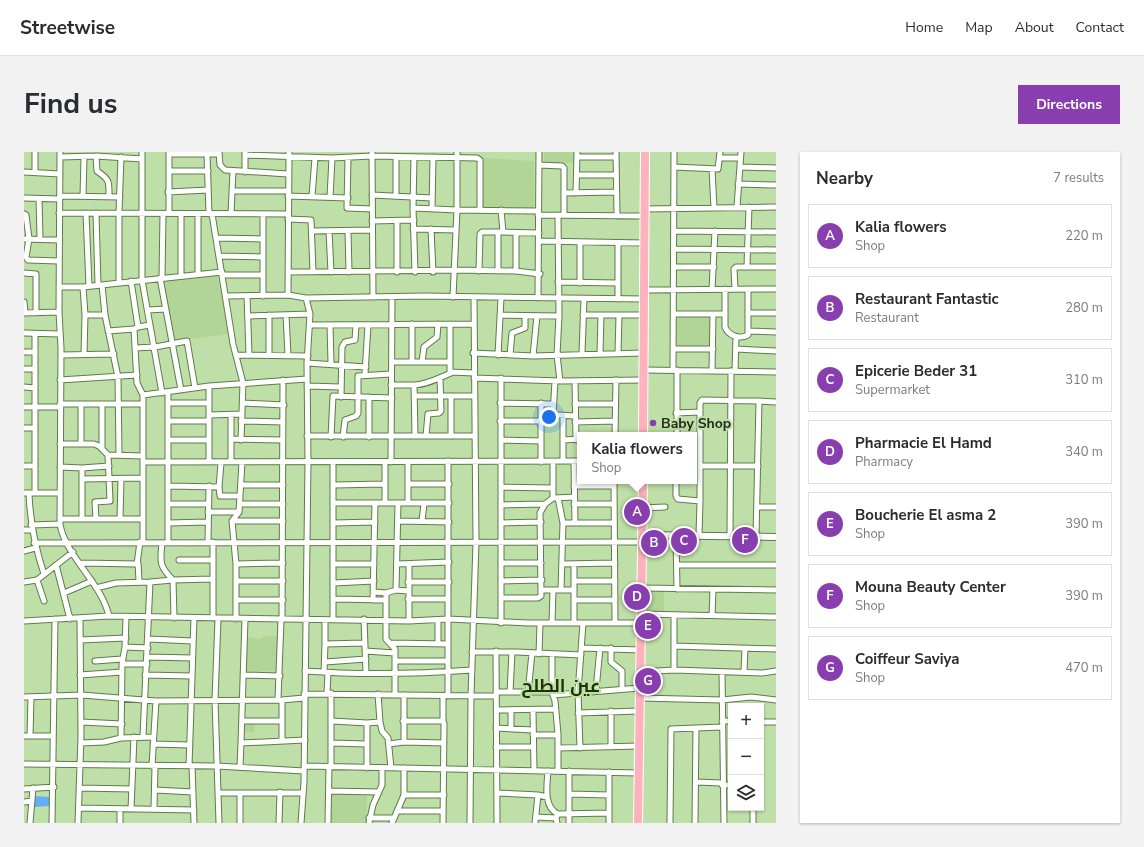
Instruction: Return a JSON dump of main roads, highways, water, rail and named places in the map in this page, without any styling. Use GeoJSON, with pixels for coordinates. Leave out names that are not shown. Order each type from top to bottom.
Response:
{"type":"FeatureCollection","features":[{"type":"Feature","properties":{"kind":"main road"},"geometry":{"type":"LineString","coordinates":[[643,432],[645,152]]}},
{"type":"Feature","properties":{"kind":"main road"},"geometry":{"type":"LineString","coordinates":[[638,823],[642,484]]}},
{"type":"Feature","properties":{"kind":"water"},"geometry":{"type":"Polygon","coordinates":[[[34,796],[49,797],[49,806],[34,807],[34,796]]]}},
{"type":"Feature","properties":{"kind":"place","name":"Baby Shop"},"geometry":{"type":"Point","coordinates":[653,423]}},
{"type":"Feature","properties":{"kind":"place","name":"Kalia flowers"},"geometry":{"type":"Point","coordinates":[637,512]}},
{"type":"Feature","properties":{"kind":"place","name":"Mouna Beauty Center"},"geometry":{"type":"Point","coordinates":[745,540]}},
{"type":"Feature","properties":{"kind":"place","name":"Epicerie Beder 31"},"geometry":{"type":"Point","coordinates":[684,541]}},
{"type":"Feature","properties":{"kind":"place","name":"Restaurant Fantastic"},"geometry":{"type":"Point","coordinates":[654,543]}},
{"type":"Feature","properties":{"kind":"place","name":"Pharmacie El Hamd"},"geometry":{"type":"Point","coordinates":[637,597]}},
{"type":"Feature","properties":{"kind":"place","name":"Boucherie El asma 2"},"geometry":{"type":"Point","coordinates":[648,626]}},
{"type":"Feature","properties":{"kind":"place","name":"Coiffeur Saviya"},"geometry":{"type":"Point","coordinates":[648,681]}},
{"type":"Feature","properties":{"kind":"district","name":"عين الطلح"},"geometry":{"type":"Point","coordinates":[561,686]}}]}
